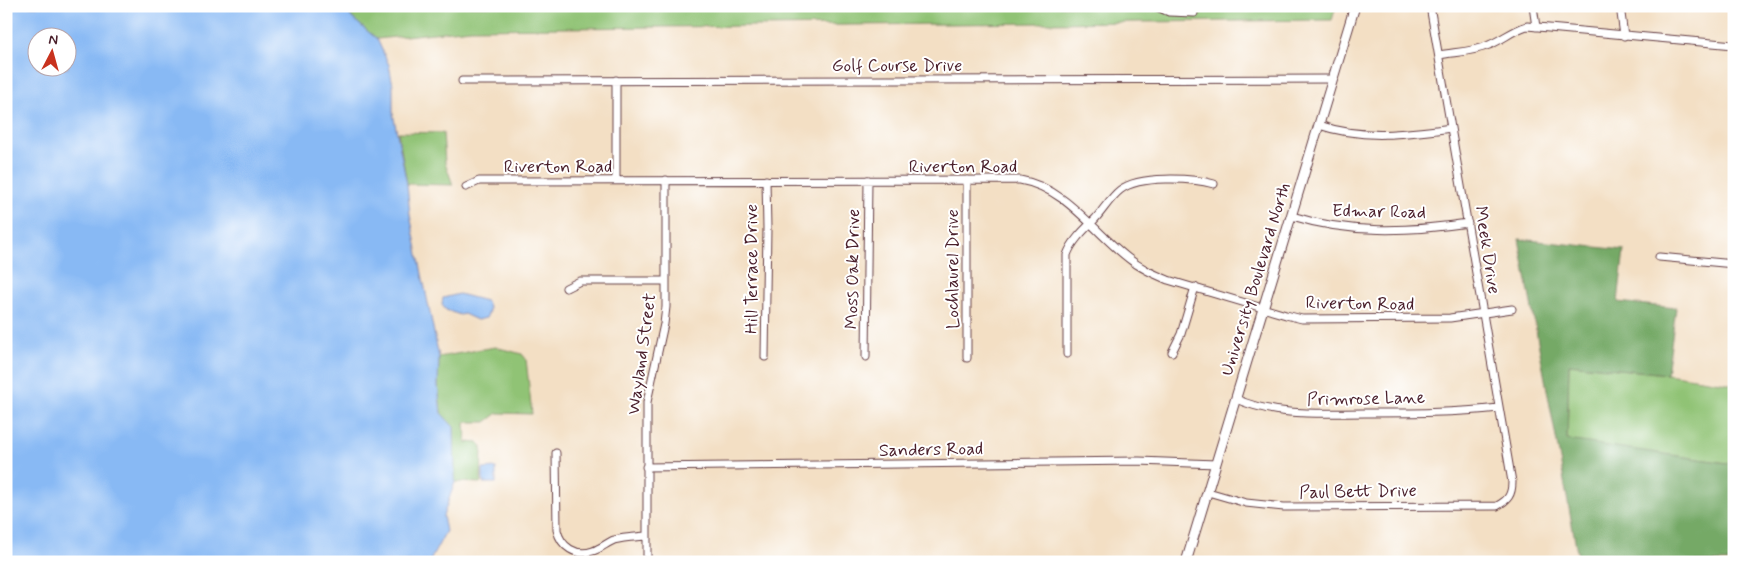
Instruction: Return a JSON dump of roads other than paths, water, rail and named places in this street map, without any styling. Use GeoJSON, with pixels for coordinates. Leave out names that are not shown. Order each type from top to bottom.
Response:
{"type":"FeatureCollection","features":[{"type":"Feature","properties":{"kind":"street"},"geometry":{"type":"LineString","coordinates":[[1155,6],[1169,12],[1194,13]]}},
{"type":"Feature","properties":{"kind":"street","name":"University Boulevard North"},"geometry":{"type":"LineString","coordinates":[[1186,562],[1355,6]]}},
{"type":"Feature","properties":{"kind":"street","name":"Meek Drive"},"geometry":{"type":"LineString","coordinates":[[1430,6],[1512,482],[1512,492],[1508,498]]}},
{"type":"Feature","properties":{"kind":"street"},"geometry":{"type":"LineString","coordinates":[[1533,6],[1536,27]]}},
{"type":"Feature","properties":{"kind":"street"},"geometry":{"type":"LineString","coordinates":[[1620,6],[1624,36]]}},
{"type":"Feature","properties":{"kind":"street"},"geometry":{"type":"LineString","coordinates":[[1438,55],[1474,50],[1490,45],[1520,28],[1528,26],[1734,45]]}},
{"type":"Feature","properties":{"kind":"street","name":"Golf Course Drive"},"geometry":{"type":"LineString","coordinates":[[462,81],[1333,79]]}},
{"type":"Feature","properties":{"kind":"street"},"geometry":{"type":"LineString","coordinates":[[616,80],[616,181]]}},
{"type":"Feature","properties":{"kind":"street"},"geometry":{"type":"LineString","coordinates":[[1319,125],[1335,130],[1368,135],[1387,135],[1451,128]]}},
{"type":"Feature","properties":{"kind":"street","name":"Riverton Road"},"geometry":{"type":"LineString","coordinates":[[466,188],[479,181],[1012,179],[1028,181],[1054,193],[1068,203],[1114,246],[1139,266],[1168,280],[1302,318],[1433,319],[1512,309]]}},
{"type":"Feature","properties":{"kind":"street","name":"Wayland Street"},"geometry":{"type":"LineString","coordinates":[[647,562],[647,402],[666,307],[666,180]]}},
{"type":"Feature","properties":{"kind":"street","name":"Hill Terrace Drive"},"geometry":{"type":"LineString","coordinates":[[765,357],[767,299],[766,180]]}},
{"type":"Feature","properties":{"kind":"street","name":"Moss Oak Drive"},"geometry":{"type":"LineString","coordinates":[[866,357],[868,180]]}},
{"type":"Feature","properties":{"kind":"street","name":"Lochlaurel Drive"},"geometry":{"type":"LineString","coordinates":[[967,358],[968,180]]}},
{"type":"Feature","properties":{"kind":"street"},"geometry":{"type":"LineString","coordinates":[[1067,354],[1067,256],[1070,247],[1118,192],[1132,183],[1144,180],[1192,180],[1214,184]]}},
{"type":"Feature","properties":{"kind":"street","name":"Edmar Road"},"geometry":{"type":"LineString","coordinates":[[1292,216],[1321,225],[1359,230],[1410,230],[1468,223]]}},
{"type":"Feature","properties":{"kind":"street"},"geometry":{"type":"LineString","coordinates":[[1659,257],[1734,264]]}},
{"type":"Feature","properties":{"kind":"street"},"geometry":{"type":"LineString","coordinates":[[566,288],[580,281],[666,281]]}},
{"type":"Feature","properties":{"kind":"street"},"geometry":{"type":"LineString","coordinates":[[1172,352],[1181,334],[1195,288]]}},
{"type":"Feature","properties":{"kind":"street","name":"Primrose Lane"},"geometry":{"type":"LineString","coordinates":[[1236,399],[1265,408],[1300,414],[1392,413],[1500,408]]}},
{"type":"Feature","properties":{"kind":"street"},"geometry":{"type":"LineString","coordinates":[[556,453],[557,530],[559,537],[567,548],[580,553],[589,552],[620,539],[646,536]]}},
{"type":"Feature","properties":{"kind":"street","name":"Sanders Road"},"geometry":{"type":"LineString","coordinates":[[646,467],[1139,461],[1216,464]]}},
{"type":"Feature","properties":{"kind":"street","name":"Paul Bett Drive"},"geometry":{"type":"LineString","coordinates":[[1208,492],[1246,503],[1284,508],[1496,506],[1508,498]]}},
{"type":"Feature","properties":{"kind":"water"},"geometry":{"type":"Polygon","coordinates":[[[6,6],[344,6],[352,18],[377,39],[389,65],[393,85],[393,113],[407,184],[410,215],[439,357],[438,385],[441,413],[454,427],[455,482],[443,516],[446,531],[431,562],[6,562],[6,6]]]}},
{"type":"Feature","properties":{"kind":"water"},"geometry":{"type":"Polygon","coordinates":[[[459,294],[486,301],[489,309],[486,318],[477,320],[464,314],[460,315],[446,310],[442,305],[443,298],[459,294]]]}},
{"type":"Feature","properties":{"kind":"water"},"geometry":{"type":"Polygon","coordinates":[[[496,468],[496,483],[483,483],[483,469],[496,468]]]}}]}
